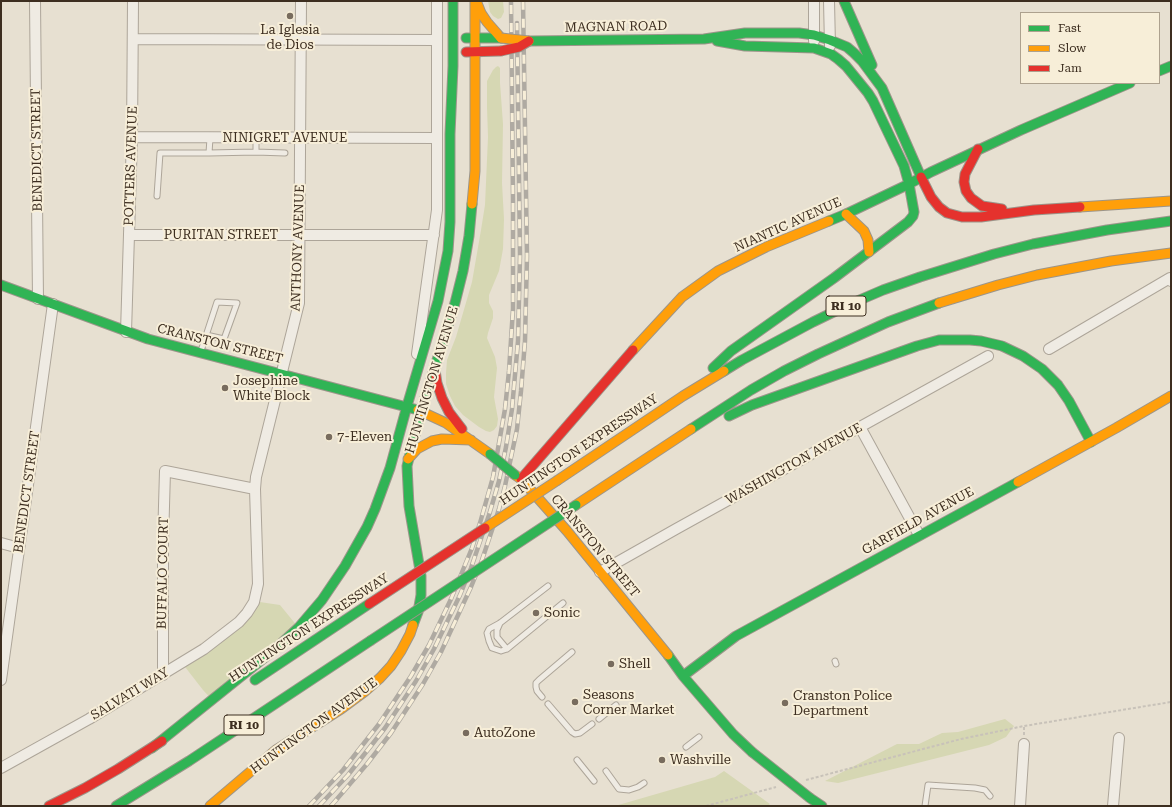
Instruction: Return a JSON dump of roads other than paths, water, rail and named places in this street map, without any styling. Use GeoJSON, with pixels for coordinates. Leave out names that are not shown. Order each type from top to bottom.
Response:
{"type":"FeatureCollection","features":[{"type":"Feature","properties":{"kind":"main road","name":"HUNTINGTON AVENUE"},"geometry":{"type":"LineString","coordinates":[[152,748],[274,650],[299,627],[322,600],[353,553],[375,509],[386,481],[436,306],[448,251],[450,217],[453,1]]}},
{"type":"Feature","properties":{"kind":"main road","name":"HUNTINGTON AVENUE"},"geometry":{"type":"LineString","coordinates":[[210,806],[276,750],[341,710],[364,692],[386,672],[401,651],[414,623],[421,595],[420,567],[408,506],[408,459],[421,411],[461,281],[467,251],[475,171],[476,1]]}},
{"type":"Feature","properties":{"kind":"main road"},"geometry":{"type":"LineString","coordinates":[[476,1],[484,18],[501,38]]}},
{"type":"Feature","properties":{"kind":"main road"},"geometry":{"type":"LineString","coordinates":[[844,1],[921,177],[936,204],[943,210],[957,216],[981,217],[1034,210],[1171,201]]}},
{"type":"Feature","properties":{"kind":"main road","name":"MAGNAN ROAD"},"geometry":{"type":"LineString","coordinates":[[453,38],[501,38],[529,41],[704,39],[745,33],[800,33],[814,35],[847,47],[862,61],[882,88]]}},
{"type":"Feature","properties":{"kind":"main road","name":"MAGNAN ROAD"},"geometry":{"type":"LineString","coordinates":[[704,39],[745,46],[814,48],[831,54],[846,66],[868,92],[904,166],[914,208],[913,216],[904,226],[869,252]]}},
{"type":"Feature","properties":{"kind":"main road","name":"MAGNAN ROAD"},"geometry":{"type":"LineString","coordinates":[[453,52],[501,51],[519,47],[529,41]]}},
{"type":"Feature","properties":{"kind":"main road"},"geometry":{"type":"LineString","coordinates":[[1160,71],[1171,66]]}},
{"type":"Feature","properties":{"kind":"main road","name":"NIANTIC AVENUE"},"geometry":{"type":"LineString","coordinates":[[518,477],[673,307],[694,288],[718,271],[766,247],[846,214],[978,149],[1128,84]]}},
{"type":"Feature","properties":{"kind":"main road"},"geometry":{"type":"LineString","coordinates":[[978,149],[964,178],[965,187],[971,198],[978,204],[986,207],[1034,210]]}},
{"type":"Feature","properties":{"kind":"main road"},"geometry":{"type":"LineString","coordinates":[[684,396],[731,351],[869,252],[868,240],[864,232],[846,214]]}},
{"type":"Feature","properties":{"kind":"main road","name":"HUNTINGTON EXPRESSWAY"},"geometry":{"type":"LineString","coordinates":[[250,683],[684,396],[742,360],[813,322],[883,290],[994,254],[1033,244],[1107,230],[1171,221]]}},
{"type":"Feature","properties":{"kind":"main road","name":"RI 10"},"geometry":{"type":"LineString","coordinates":[[116,806],[156,782],[738,399],[818,354],[924,308],[998,285],[1036,275],[1111,261],[1171,253]]}},
{"type":"Feature","properties":{"kind":"main road","name":"CRANSTON STREET"},"geometry":{"type":"LineString","coordinates":[[1,285],[148,339],[407,406],[446,423],[472,440],[518,477],[567,531],[658,642],[683,676],[733,734],[752,752],[822,806]]}},
{"type":"Feature","properties":{"kind":"main road"},"geometry":{"type":"LineString","coordinates":[[621,475],[719,422],[752,406],[795,389],[917,346],[949,339],[992,343],[1013,351],[1033,362],[1051,377],[1064,393],[1091,442]]}},
{"type":"Feature","properties":{"kind":"main road"},"geometry":{"type":"LineString","coordinates":[[436,366],[437,383],[442,398],[454,419],[472,440]]}},
{"type":"Feature","properties":{"kind":"main road","name":"GARFIELD AVENUE"},"geometry":{"type":"LineString","coordinates":[[683,676],[736,636],[1091,442],[1171,396]]}},
{"type":"Feature","properties":{"kind":"main road"},"geometry":{"type":"LineString","coordinates":[[408,459],[417,449],[432,441],[452,438],[472,440]]}},
{"type":"Feature","properties":{"kind":"main road","name":"HUNTINGTON EXPRESSWAY"},"geometry":{"type":"LineString","coordinates":[[46,805],[85,788],[152,748],[231,696]]}},
{"type":"Feature","properties":{"kind":"main road"},"geometry":{"type":"LineString","coordinates":[[156,792],[285,697]]}},
{"type":"Feature","properties":{"kind":"street","name":"BENEDICT STREET"},"geometry":{"type":"LineString","coordinates":[[35,1],[38,299]]}},
{"type":"Feature","properties":{"kind":"street","name":"POTTERS AVENUE"},"geometry":{"type":"LineString","coordinates":[[126,332],[132,137],[133,1]]}},
{"type":"Feature","properties":{"kind":"street","name":"ANTHONY AVENUE"},"geometry":{"type":"LineString","coordinates":[[250,608],[254,602],[258,584],[255,489],[256,477],[299,303],[301,1]]}},
{"type":"Feature","properties":{"kind":"street","name":"HUNTINGTON AVENUE"},"geometry":{"type":"LineString","coordinates":[[414,379],[437,205],[437,1]]}},
{"type":"Feature","properties":{"kind":"street"},"geometry":{"type":"LineString","coordinates":[[814,1],[814,48]]}},
{"type":"Feature","properties":{"kind":"street"},"geometry":{"type":"LineString","coordinates":[[829,1],[831,54]]}},
{"type":"Feature","properties":{"kind":"street"},"geometry":{"type":"LineString","coordinates":[[133,39],[437,40]]}},
{"type":"Feature","properties":{"kind":"street","name":"NINIGRET AVENUE"},"geometry":{"type":"LineString","coordinates":[[132,137],[437,138]]}},
{"type":"Feature","properties":{"kind":"street","name":"PURITAN STREET"},"geometry":{"type":"LineString","coordinates":[[129,235],[434,235]]}},
{"type":"Feature","properties":{"kind":"street"},"geometry":{"type":"LineString","coordinates":[[1049,349],[1170,278],[1171,281]]}},
{"type":"Feature","properties":{"kind":"street","name":"BENEDICT STREET"},"geometry":{"type":"LineString","coordinates":[[1,680],[53,304]]}},
{"type":"Feature","properties":{"kind":"street","name":"WASHINGTON AVENUE"},"geometry":{"type":"LineString","coordinates":[[600,572],[988,356]]}},
{"type":"Feature","properties":{"kind":"street"},"geometry":{"type":"LineString","coordinates":[[860,428],[919,535]]}},
{"type":"Feature","properties":{"kind":"street","name":"BUFFALO COURT"},"geometry":{"type":"LineString","coordinates":[[163,675],[163,549],[165,472],[255,489]]}},
{"type":"Feature","properties":{"kind":"street"},"geometry":{"type":"LineString","coordinates":[[1,543],[19,548]]}},
{"type":"Feature","properties":{"kind":"street","name":"SALVATI WAY"},"geometry":{"type":"LineString","coordinates":[[1,768],[89,719],[204,649],[234,627],[250,608]]}},
{"type":"Feature","properties":{"kind":"street"},"geometry":{"type":"LineString","coordinates":[[1113,806],[1119,738]]}},
{"type":"Feature","properties":{"kind":"street"},"geometry":{"type":"LineString","coordinates":[[1020,806],[1024,744]]}},
{"type":"Feature","properties":{"kind":"lane"},"geometry":{"type":"LineString","coordinates":[[209,153],[210,138]]}},
{"type":"Feature","properties":{"kind":"lane"},"geometry":{"type":"LineString","coordinates":[[256,138],[256,152]]}},
{"type":"Feature","properties":{"kind":"lane"},"geometry":{"type":"LineString","coordinates":[[157,196],[160,154],[256,152],[285,153]]}},
{"type":"Feature","properties":{"kind":"lane"},"geometry":{"type":"LineString","coordinates":[[201,353],[206,335],[217,302],[237,303],[224,339],[206,335]]}},
{"type":"Feature","properties":{"kind":"lane"},"geometry":{"type":"LineString","coordinates":[[548,586],[489,630],[487,633],[492,648],[501,652],[506,649],[562,603]]}},
{"type":"Feature","properties":{"kind":"lane"},"geometry":{"type":"LineString","coordinates":[[500,623],[496,637],[506,649]]}},
{"type":"Feature","properties":{"kind":"lane"},"geometry":{"type":"LineString","coordinates":[[542,697],[537,691],[536,683],[572,652]]}},
{"type":"Feature","properties":{"kind":"lane"},"geometry":{"type":"LineString","coordinates":[[548,704],[575,734],[580,733],[592,724]]}},
{"type":"Feature","properties":{"kind":"lane"},"geometry":{"type":"LineString","coordinates":[[599,719],[616,704]]}},
{"type":"Feature","properties":{"kind":"lane"},"geometry":{"type":"LineString","coordinates":[[686,747],[698,737]]}},
{"type":"Feature","properties":{"kind":"lane"},"geometry":{"type":"LineString","coordinates":[[577,760],[594,781]]}},
{"type":"Feature","properties":{"kind":"lane"},"geometry":{"type":"LineString","coordinates":[[606,771],[620,789],[629,790],[644,783]]}},
{"type":"Feature","properties":{"kind":"lane"},"geometry":{"type":"LineString","coordinates":[[925,806],[928,785],[975,788],[985,790],[990,796]]}},
{"type":"Feature","properties":{"kind":"railway"},"geometry":{"type":"LineString","coordinates":[[309,806],[343,770],[379,724],[411,676],[429,645],[451,599],[472,548],[493,477],[505,409],[513,309],[511,1]]}},
{"type":"Feature","properties":{"kind":"railway"},"geometry":{"type":"LineString","coordinates":[[331,806],[391,733],[423,684],[441,652],[482,560],[505,486],[517,429],[525,341],[527,256],[523,1]]}},
{"type":"Feature","properties":{"kind":"railway"},"geometry":{"type":"LineString","coordinates":[[319,806],[348,775],[385,728],[416,681],[434,649],[460,595],[471,568],[499,481],[512,409],[518,341],[520,256],[517,23]]}},
{"type":"Feature","properties":{"kind":"place","name":"La Iglesia de Dios"},"geometry":{"type":"Point","coordinates":[290,16]}},
{"type":"Feature","properties":{"kind":"place","name":"Josephine White Block"},"geometry":{"type":"Point","coordinates":[225,388]}},
{"type":"Feature","properties":{"kind":"place","name":"7-Eleven"},"geometry":{"type":"Point","coordinates":[329,437]}},
{"type":"Feature","properties":{"kind":"place","name":"Sonic"},"geometry":{"type":"Point","coordinates":[536,613]}},
{"type":"Feature","properties":{"kind":"place","name":"Shell"},"geometry":{"type":"Point","coordinates":[611,664]}},
{"type":"Feature","properties":{"kind":"place","name":"Seasons Corner Market"},"geometry":{"type":"Point","coordinates":[575,702]}},
{"type":"Feature","properties":{"kind":"place","name":"Cranston Police Department"},"geometry":{"type":"Point","coordinates":[785,703]}},
{"type":"Feature","properties":{"kind":"place","name":"AutoZone"},"geometry":{"type":"Point","coordinates":[466,733]}},
{"type":"Feature","properties":{"kind":"place","name":"Washville"},"geometry":{"type":"Point","coordinates":[662,760]}}]}
